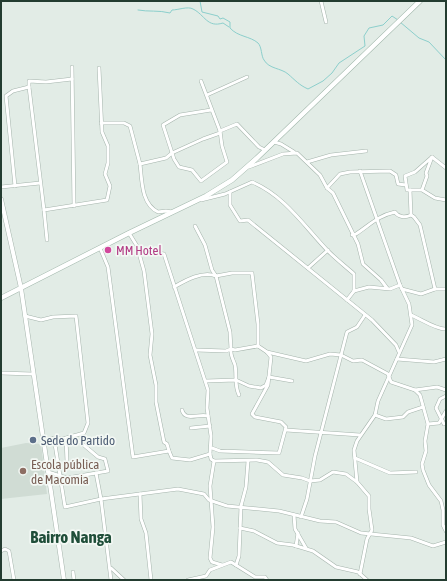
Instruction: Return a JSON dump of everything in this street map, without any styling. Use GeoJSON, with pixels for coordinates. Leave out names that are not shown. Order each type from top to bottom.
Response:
{"type":"FeatureCollection","features":[{"type":"Feature","properties":{"kind":"main road"},"geometry":{"type":"LineString","coordinates":[[1,298],[198,200],[232,180],[274,142],[400,22],[420,1]]}},
{"type":"Feature","properties":{"kind":"street"},"geometry":{"type":"LineString","coordinates":[[320,1],[326,22]]}},
{"type":"Feature","properties":{"kind":"street"},"geometry":{"type":"LineString","coordinates":[[72,67],[74,206]]}},
{"type":"Feature","properties":{"kind":"street"},"geometry":{"type":"LineString","coordinates":[[44,210],[107,200],[110,186],[105,174],[108,164],[108,146],[102,132],[99,68]]}},
{"type":"Feature","properties":{"kind":"street"},"geometry":{"type":"LineString","coordinates":[[207,96],[247,77]]}},
{"type":"Feature","properties":{"kind":"street"},"geometry":{"type":"LineString","coordinates":[[47,240],[29,87],[30,80],[46,82],[72,79]]}},
{"type":"Feature","properties":{"kind":"street"},"geometry":{"type":"LineString","coordinates":[[201,81],[220,132],[227,163],[202,181],[192,170],[179,167],[172,153],[163,125],[180,116],[211,110]]}},
{"type":"Feature","properties":{"kind":"street"},"geometry":{"type":"LineString","coordinates":[[15,186],[6,96],[13,90],[29,87]]}},
{"type":"Feature","properties":{"kind":"street"},"geometry":{"type":"LineString","coordinates":[[101,123],[124,123],[130,126],[140,164],[145,197],[152,209],[158,212],[173,212]]}},
{"type":"Feature","properties":{"kind":"street"},"geometry":{"type":"LineString","coordinates":[[140,164],[166,158],[172,153],[237,124],[265,150]]}},
{"type":"Feature","properties":{"kind":"street"},"geometry":{"type":"LineString","coordinates":[[279,137],[281,144]]}},
{"type":"Feature","properties":{"kind":"street"},"geometry":{"type":"LineString","coordinates":[[274,142],[281,144],[294,152],[320,175],[327,188],[333,193],[343,211],[352,235],[358,244],[363,264],[381,280],[387,288]]}},
{"type":"Feature","properties":{"kind":"street"},"geometry":{"type":"LineString","coordinates":[[307,162],[331,155],[366,151]]}},
{"type":"Feature","properties":{"kind":"street"},"geometry":{"type":"LineString","coordinates":[[245,168],[270,158],[294,152]]}},
{"type":"Feature","properties":{"kind":"street"},"geometry":{"type":"LineString","coordinates":[[432,157],[446,168]]}},
{"type":"Feature","properties":{"kind":"street"},"geometry":{"type":"LineString","coordinates":[[432,157],[415,172],[405,176],[407,190],[422,190],[435,198],[446,200]]}},
{"type":"Feature","properties":{"kind":"street"},"geometry":{"type":"LineString","coordinates":[[422,190],[432,157]]}},
{"type":"Feature","properties":{"kind":"street"},"geometry":{"type":"LineString","coordinates":[[327,188],[340,174],[360,171],[390,171],[396,175],[398,184],[406,185]]}},
{"type":"Feature","properties":{"kind":"street"},"geometry":{"type":"LineString","coordinates":[[357,482],[354,450],[360,436],[376,415],[378,401],[412,325],[409,304],[401,287],[360,171]]}},
{"type":"Feature","properties":{"kind":"street"},"geometry":{"type":"LineString","coordinates":[[198,200],[230,192],[252,182],[268,191],[303,221],[328,250],[354,274],[354,291]]}},
{"type":"Feature","properties":{"kind":"street"},"geometry":{"type":"LineString","coordinates":[[1,187],[40,183]]}},
{"type":"Feature","properties":{"kind":"street"},"geometry":{"type":"LineString","coordinates":[[410,190],[411,215],[420,225],[434,289]]}},
{"type":"Feature","properties":{"kind":"street"},"geometry":{"type":"LineString","coordinates":[[230,192],[230,205],[240,221],[248,220],[347,300],[396,345],[399,352]]}},
{"type":"Feature","properties":{"kind":"street"},"geometry":{"type":"LineString","coordinates":[[1,199],[21,288],[32,374],[44,439],[64,580]]}},
{"type":"Feature","properties":{"kind":"street"},"geometry":{"type":"LineString","coordinates":[[352,235],[365,228],[377,218],[395,212],[400,216],[407,217],[411,215]]}},
{"type":"Feature","properties":{"kind":"street"},"geometry":{"type":"LineString","coordinates":[[195,226],[205,245],[212,270],[216,276],[230,332],[231,353],[235,367],[236,387],[239,395]]}},
{"type":"Feature","properties":{"kind":"street"},"geometry":{"type":"LineString","coordinates":[[129,233],[138,248],[144,271],[152,334],[150,355],[156,385],[156,402],[164,442],[167,444],[172,458],[190,460],[210,454]]}},
{"type":"Feature","properties":{"kind":"street"},"geometry":{"type":"LineString","coordinates":[[100,248],[106,258],[108,267],[133,456],[169,451]]}},
{"type":"Feature","properties":{"kind":"street"},"geometry":{"type":"LineString","coordinates":[[138,248],[164,254],[206,381],[208,390],[206,408],[210,426],[212,448],[210,454],[211,459],[214,461],[210,486],[213,527],[210,558],[212,562],[222,565]]}},
{"type":"Feature","properties":{"kind":"street"},"geometry":{"type":"LineString","coordinates":[[308,268],[328,250]]}},
{"type":"Feature","properties":{"kind":"street"},"geometry":{"type":"LineString","coordinates":[[174,287],[192,278],[207,274],[216,276],[232,273],[252,273],[258,324],[258,346]]}},
{"type":"Feature","properties":{"kind":"street"},"geometry":{"type":"LineString","coordinates":[[347,300],[354,291],[369,287],[401,287],[421,294],[434,289],[446,289]]}},
{"type":"Feature","properties":{"kind":"street"},"geometry":{"type":"LineString","coordinates":[[301,517],[347,332],[358,327],[365,315]]}},
{"type":"Feature","properties":{"kind":"street"},"geometry":{"type":"LineString","coordinates":[[411,315],[430,323],[439,329],[446,329]]}},
{"type":"Feature","properties":{"kind":"street"},"geometry":{"type":"LineString","coordinates":[[24,316],[42,320],[53,317],[76,316],[88,422],[84,433],[66,438],[44,439]]}},
{"type":"Feature","properties":{"kind":"street"},"geometry":{"type":"LineString","coordinates":[[196,350],[226,351],[231,349],[235,350],[258,346],[267,352],[271,357],[268,385],[252,414],[281,422],[286,427],[279,453],[220,451],[212,448]]}},
{"type":"Feature","properties":{"kind":"street"},"geometry":{"type":"LineString","coordinates":[[267,352],[306,360],[330,354],[341,354],[353,361],[362,360],[388,374],[391,382],[398,385],[415,390],[437,387],[446,390]]}},
{"type":"Feature","properties":{"kind":"street"},"geometry":{"type":"LineString","coordinates":[[397,360],[434,362],[446,359]]}},
{"type":"Feature","properties":{"kind":"street"},"geometry":{"type":"LineString","coordinates":[[1,373],[32,374]]}},
{"type":"Feature","properties":{"kind":"street"},"geometry":{"type":"LineString","coordinates":[[206,381],[236,380],[249,386],[260,388],[266,385],[269,377]]}},
{"type":"Feature","properties":{"kind":"street"},"geometry":{"type":"LineString","coordinates":[[269,377],[292,381]]}},
{"type":"Feature","properties":{"kind":"street"},"geometry":{"type":"LineString","coordinates":[[415,390],[420,395],[428,424],[425,441],[426,451],[422,464],[423,470],[429,485],[441,501],[444,510],[443,525],[446,531]]}},
{"type":"Feature","properties":{"kind":"street"},"geometry":{"type":"LineString","coordinates":[[442,422],[436,408],[440,399],[446,396]]}},
{"type":"Feature","properties":{"kind":"street"},"geometry":{"type":"LineString","coordinates":[[376,415],[386,419],[404,417],[408,412],[423,407]]}},
{"type":"Feature","properties":{"kind":"street"},"geometry":{"type":"LineString","coordinates":[[182,410],[183,415],[186,417],[208,416]]}},
{"type":"Feature","properties":{"kind":"street"},"geometry":{"type":"LineString","coordinates":[[442,422],[446,411]]}},
{"type":"Feature","properties":{"kind":"street"},"geometry":{"type":"LineString","coordinates":[[428,424],[442,422]]}},
{"type":"Feature","properties":{"kind":"street"},"geometry":{"type":"LineString","coordinates":[[191,428],[210,426]]}},
{"type":"Feature","properties":{"kind":"street"},"geometry":{"type":"LineString","coordinates":[[286,430],[360,436]]}},
{"type":"Feature","properties":{"kind":"street"},"geometry":{"type":"LineString","coordinates":[[48,472],[73,478],[108,471],[105,460],[73,436]]}},
{"type":"Feature","properties":{"kind":"street"},"geometry":{"type":"LineString","coordinates":[[54,438],[65,507],[101,499],[178,489],[204,494],[207,499],[212,502],[227,506],[241,506],[336,522],[361,533],[411,538],[433,546],[446,542]]}},
{"type":"Feature","properties":{"kind":"street"},"geometry":{"type":"LineString","coordinates":[[66,438],[67,462]]}},
{"type":"Feature","properties":{"kind":"street"},"geometry":{"type":"LineString","coordinates":[[355,458],[390,473],[416,472]]}},
{"type":"Feature","properties":{"kind":"street"},"geometry":{"type":"LineString","coordinates":[[214,461],[268,462],[283,475],[302,478],[310,482],[320,480],[333,472],[346,474],[357,482],[369,496],[371,534],[367,539],[360,574]]}},
{"type":"Feature","properties":{"kind":"street"},"geometry":{"type":"LineString","coordinates":[[236,565],[238,556],[241,506],[246,486],[248,461]]}},
{"type":"Feature","properties":{"kind":"street"},"geometry":{"type":"LineString","coordinates":[[96,473],[101,499],[111,580]]}},
{"type":"Feature","properties":{"kind":"street"},"geometry":{"type":"LineString","coordinates":[[140,494],[141,519],[146,534],[151,580]]}},
{"type":"Feature","properties":{"kind":"street"},"geometry":{"type":"LineString","coordinates":[[294,515],[294,525],[307,549]]}},
{"type":"Feature","properties":{"kind":"street"},"geometry":{"type":"LineString","coordinates":[[240,528],[254,531],[277,543],[307,549],[319,554],[336,567],[360,574],[367,580]]}},
{"type":"Feature","properties":{"kind":"street"},"geometry":{"type":"LineString","coordinates":[[296,546],[298,533]]}},
{"type":"Feature","properties":{"kind":"street"},"geometry":{"type":"LineString","coordinates":[[1,551],[5,549],[9,551],[14,580]]}},
{"type":"Feature","properties":{"kind":"street"},"geometry":{"type":"LineString","coordinates":[[188,580],[206,576],[210,570],[231,562],[255,577],[265,577],[267,580]]}},
{"type":"Feature","properties":{"kind":"street"},"geometry":{"type":"LineString","coordinates":[[110,567],[124,580]]}},
{"type":"Feature","properties":{"kind":"street"},"geometry":{"type":"LineString","coordinates":[[73,572],[74,580]]}},
{"type":"Feature","properties":{"kind":"shaded area","name":"Escola pública de Macomia"},"geometry":{"type":"Polygon","coordinates":[[[26,443],[41,444],[47,494],[1,499],[1,448],[26,443]]]}},
{"type":"Feature","properties":{"kind":"waterway"},"geometry":{"type":"LineString","coordinates":[[200,1],[202,12],[218,16],[220,19],[223,18],[230,22],[230,28],[233,31],[258,43],[266,63],[285,72],[308,89],[323,81],[332,73],[339,63],[365,46],[364,36],[369,28],[383,25],[392,16],[398,20]]}},
{"type":"Feature","properties":{"kind":"waterway"},"geometry":{"type":"LineString","coordinates":[[138,10],[170,13],[172,10],[191,8],[213,24],[223,23],[229,27]]}},
{"type":"Feature","properties":{"kind":"waterway"},"geometry":{"type":"LineString","coordinates":[[400,22],[419,38],[429,42],[446,60]]}},
{"type":"Feature","properties":{"kind":"place","name":"MM Hotel"},"geometry":{"type":"Point","coordinates":[108,250]}},
{"type":"Feature","properties":{"kind":"place","name":"Sede do Partido"},"geometry":{"type":"Point","coordinates":[33,440]}},
{"type":"Feature","properties":{"kind":"place","name":"Escola pública de Macomia"},"geometry":{"type":"Point","coordinates":[23,471]}},
{"type":"Feature","properties":{"kind":"district","name":"Bairro Nanga"},"geometry":{"type":"Point","coordinates":[71,537]}}]}
